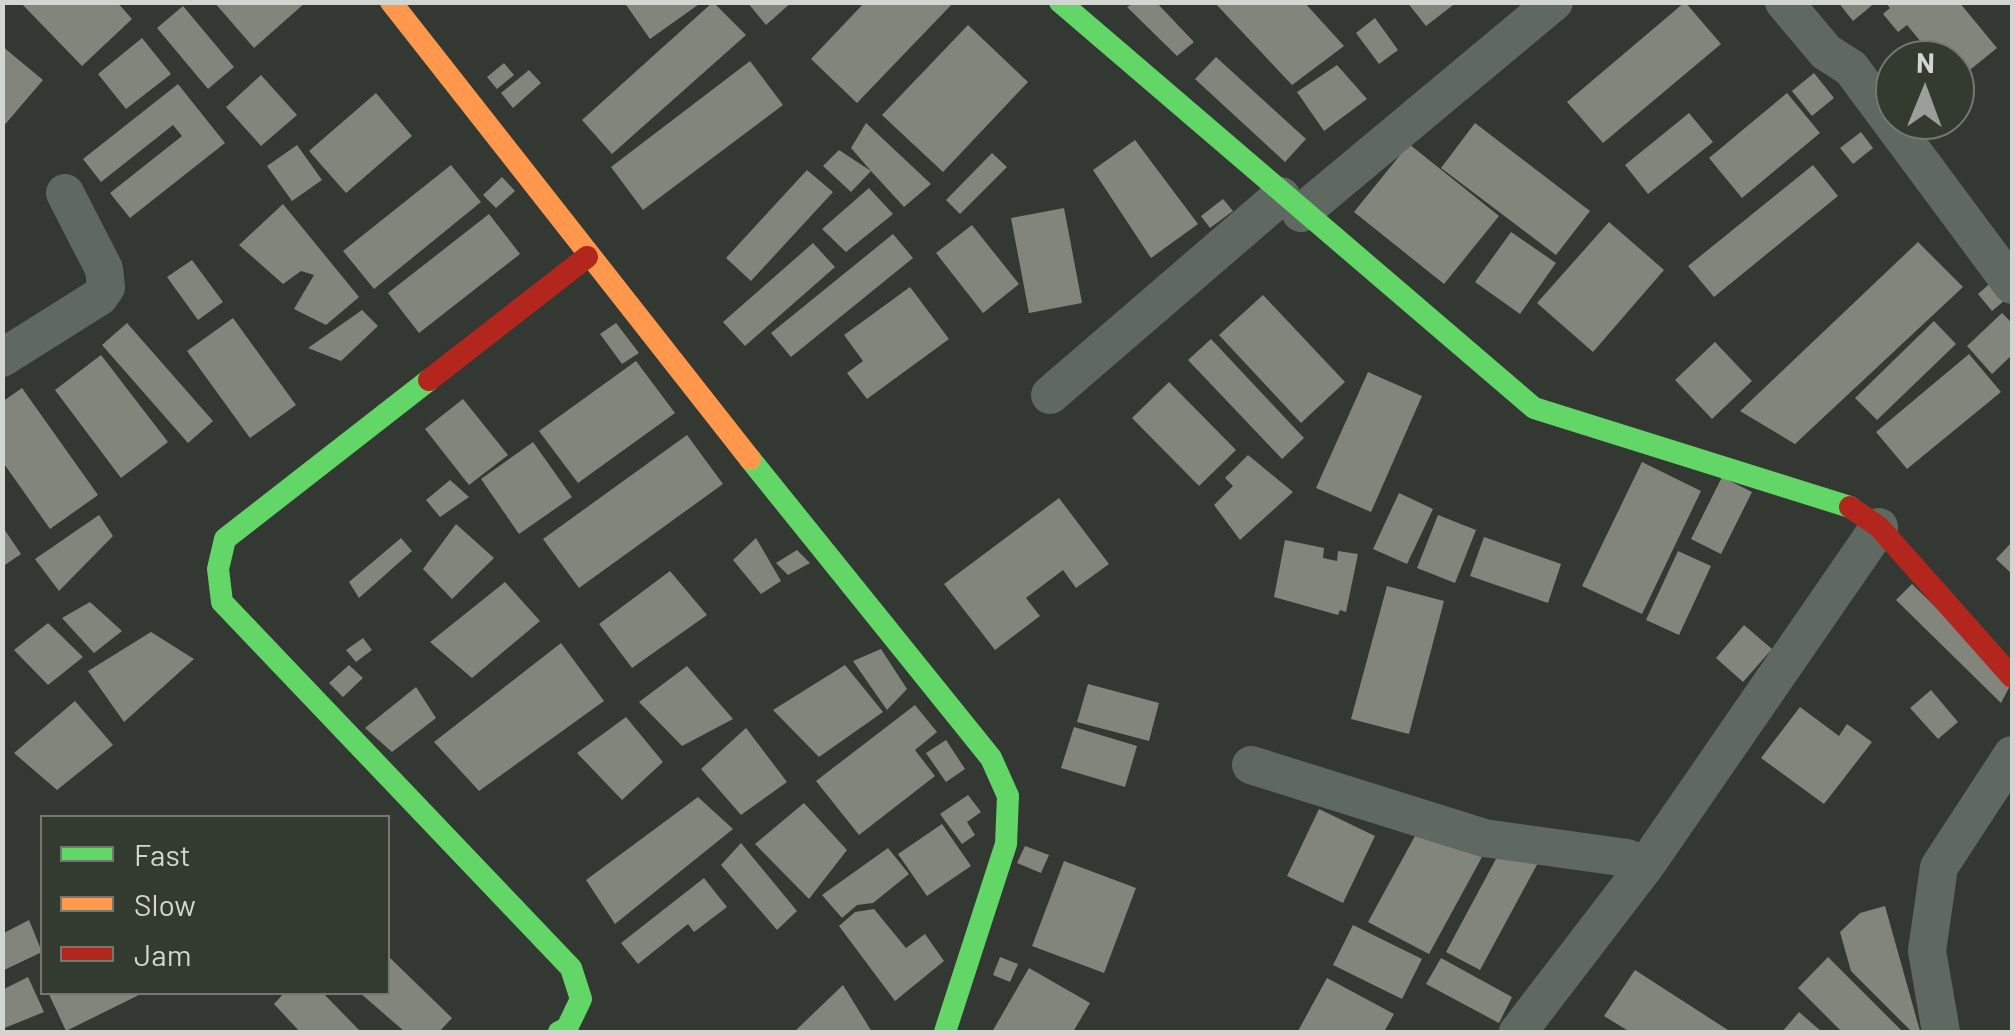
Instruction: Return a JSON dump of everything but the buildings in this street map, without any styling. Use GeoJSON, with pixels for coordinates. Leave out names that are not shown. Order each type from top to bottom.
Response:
{"type":"FeatureCollection","features":[{"type":"Feature","properties":{"kind":"street"},"geometry":{"type":"LineString","coordinates":[[390,2],[587,256],[991,758],[1008,796],[1006,844],[945,1032]]}},
{"type":"Feature","properties":{"kind":"street"},"geometry":{"type":"LineString","coordinates":[[1060,2],[1291,205],[1534,408],[1842,502],[1879,526],[2012,677]]}},
{"type":"Feature","properties":{"kind":"street"},"geometry":{"type":"LineString","coordinates":[[1050,395],[1554,2]]}},
{"type":"Feature","properties":{"kind":"street"},"geometry":{"type":"LineString","coordinates":[[1784,2],[1826,52],[1851,68],[2012,286]]}},
{"type":"Feature","properties":{"kind":"street"},"geometry":{"type":"LineString","coordinates":[[2,358],[99,297],[106,287],[104,269],[65,193]]}},
{"type":"Feature","properties":{"kind":"street"},"geometry":{"type":"LineString","coordinates":[[559,1032],[567,1028],[581,1000],[571,968],[239,624],[222,602],[218,569],[225,539],[587,256]]}},
{"type":"Feature","properties":{"kind":"street"},"geometry":{"type":"LineString","coordinates":[[1518,1032],[1646,865],[1879,526]]}},
{"type":"Feature","properties":{"kind":"street"},"geometry":{"type":"LineString","coordinates":[[1940,1032],[1927,951],[1939,866],[2012,755]]}},
{"type":"Feature","properties":{"kind":"street"},"geometry":{"type":"LineString","coordinates":[[1251,765],[1484,838],[1626,858],[1646,865]]}},
{"type":"Feature","properties":{"kind":"traffic: fast"},"geometry":{"type":"LineString","coordinates":[[1060,2],[1534,408],[1850,507]]}},
{"type":"Feature","properties":{"kind":"traffic: fast"},"geometry":{"type":"LineString","coordinates":[[429,380],[225,539],[218,569],[222,602],[571,968],[581,999],[567,1028],[559,1032]]}},
{"type":"Feature","properties":{"kind":"traffic: fast"},"geometry":{"type":"LineString","coordinates":[[750,459],[991,758],[1008,796],[1006,844],[945,1032]]}},
{"type":"Feature","properties":{"kind":"traffic: slow"},"geometry":{"type":"LineString","coordinates":[[391,2],[750,459]]}},
{"type":"Feature","properties":{"kind":"traffic: jam"},"geometry":{"type":"LineString","coordinates":[[429,380],[587,257]]}},
{"type":"Feature","properties":{"kind":"traffic: jam"},"geometry":{"type":"LineString","coordinates":[[1850,507],[1879,527],[2012,677]]}}]}
